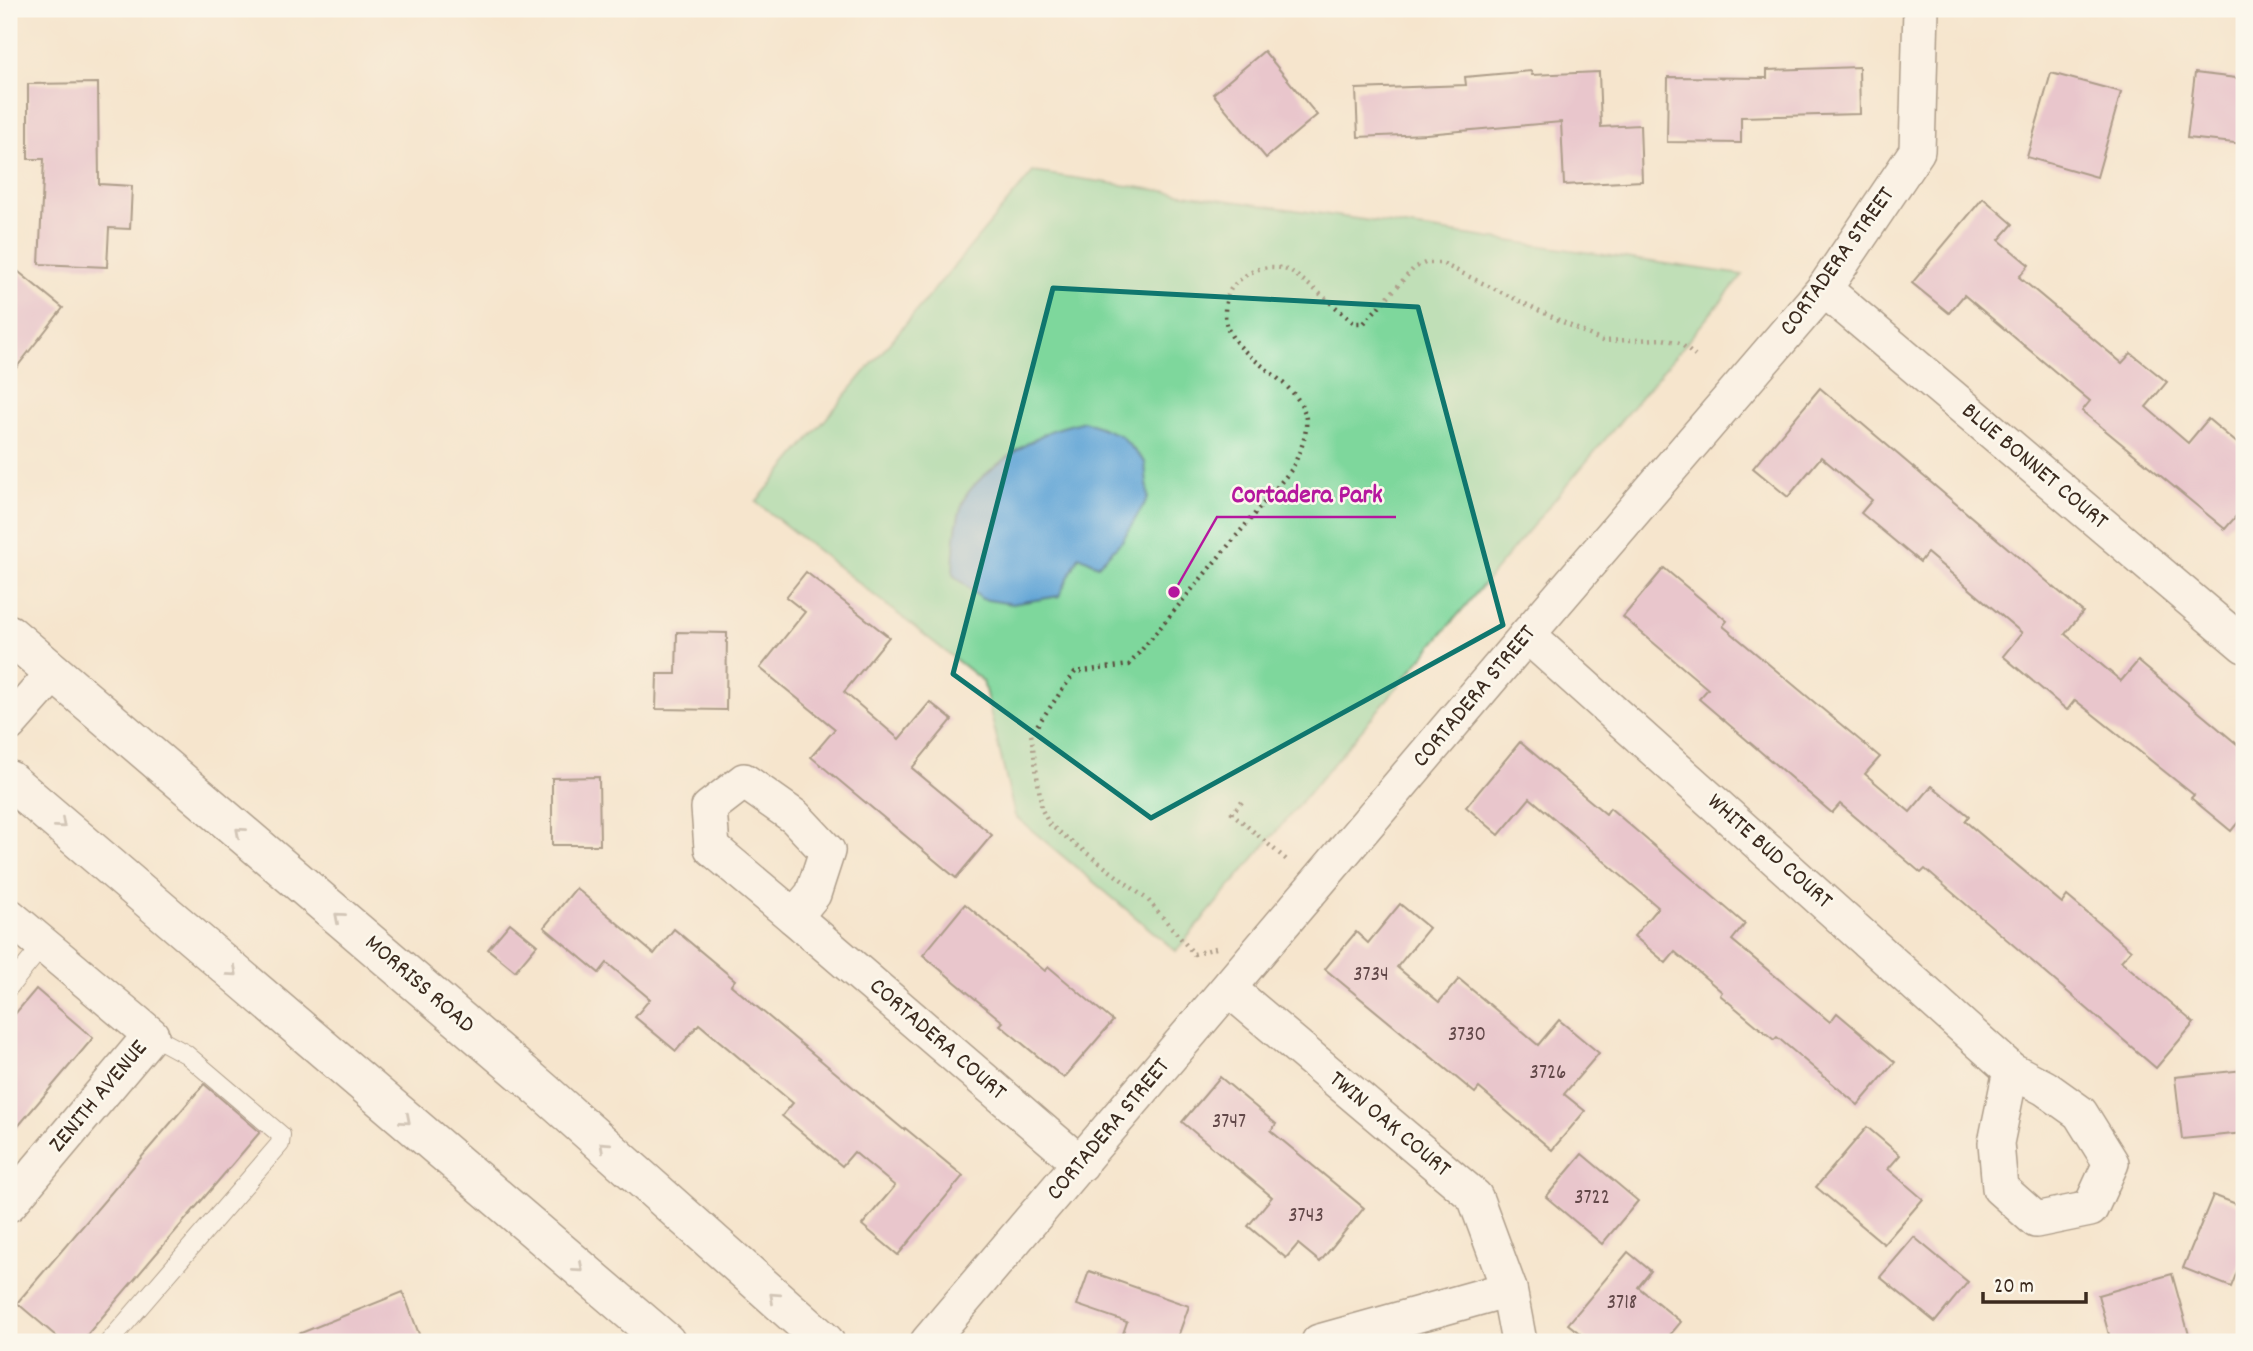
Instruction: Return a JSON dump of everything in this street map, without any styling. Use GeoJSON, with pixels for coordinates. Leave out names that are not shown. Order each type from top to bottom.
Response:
{"type":"FeatureCollection","features":[{"type":"Feature","properties":{"kind":"main road","name":"MORRISS ROAD"},"geometry":{"type":"LineString","coordinates":[[9,634],[542,1090],[825,1342]]}},
{"type":"Feature","properties":{"kind":"main road"},"geometry":{"type":"LineString","coordinates":[[9,780],[666,1342]]}},
{"type":"Feature","properties":{"kind":"street","name":"CORTADERA STREET"},"geometry":{"type":"LineString","coordinates":[[928,1342],[1824,289],[1917,151],[1920,9]]}},
{"type":"Feature","properties":{"kind":"street","name":"BLUE BONNET COURT"},"geometry":{"type":"LineString","coordinates":[[1824,289],[2244,645]]}},
{"type":"Feature","properties":{"kind":"street","name":"WHITE BUD COURT"},"geometry":{"type":"LineString","coordinates":[[1527,635],[2011,1070]]}},
{"type":"Feature","properties":{"kind":"street"},"geometry":{"type":"LineString","coordinates":[[9,724],[54,673]]}},
{"type":"Feature","properties":{"kind":"street","name":"ZENITH AVENUE"},"geometry":{"type":"LineString","coordinates":[[9,916],[151,1035],[9,1204]]}},
{"type":"Feature","properties":{"kind":"street","name":"CORTADERA COURT"},"geometry":{"type":"LineString","coordinates":[[794,917],[1081,1164]]}},
{"type":"Feature","properties":{"kind":"street","name":"TWIN OAK COURT"},"geometry":{"type":"LineString","coordinates":[[1228,989],[1475,1197],[1509,1289],[1519,1342]]}},
{"type":"Feature","properties":{"kind":"street"},"geometry":{"type":"LineString","coordinates":[[1319,1342],[1509,1289]]}},
{"type":"Feature","properties":{"kind":"lane"},"geometry":{"type":"LineString","coordinates":[[9,987],[43,945]]}},
{"type":"Feature","properties":{"kind":"lane"},"geometry":{"type":"LineString","coordinates":[[109,1342],[280,1144],[281,1135],[187,1054],[151,1035]]}},
{"type":"Feature","properties":{"kind":"path"},"geometry":{"type":"LineString","coordinates":[[1217,948],[1194,954],[1148,900],[1050,825],[1042,810],[1031,734],[1075,672],[1129,665],[1292,469],[1305,436],[1304,410],[1293,392],[1235,341],[1227,326],[1225,307],[1230,289],[1245,274],[1266,267],[1288,270],[1354,323],[1364,323],[1414,268],[1425,263],[1441,263],[1602,341],[1663,339],[1680,343],[1695,356]]}},
{"type":"Feature","properties":{"kind":"path"},"geometry":{"type":"LineString","coordinates":[[1242,802],[1232,813],[1290,863]]}},
{"type":"Feature","properties":{"kind":"highlighted area"},"geometry":{"type":"Polygon","coordinates":[[[1053,288],[1418,307],[1503,625],[1151,818],[953,674],[1053,288]]]}},
{"type":"Feature","properties":{"kind":"green space"},"geometry":{"type":"Polygon","coordinates":[[[1033,172],[1743,275],[1176,951],[1015,816],[983,681],[756,502],[1033,172]]]}},
{"type":"Feature","properties":{"kind":"water"},"geometry":{"type":"Polygon","coordinates":[[[1084,421],[1120,435],[1145,462],[1148,498],[1122,541],[1098,565],[1079,556],[1059,596],[1012,604],[982,599],[953,575],[956,527],[969,491],[1001,462],[1027,444],[1052,430],[1084,421]]]}},
{"type":"Feature","properties":{"kind":"building"},"geometry":{"type":"Polygon","coordinates":[[[1264,51],[1317,115],[1266,158],[1213,94],[1264,51]]]}},
{"type":"Feature","properties":{"kind":"building"},"geometry":{"type":"Polygon","coordinates":[[[1859,67],[1860,114],[1741,117],[1741,143],[1667,142],[1668,77],[1767,78],[1767,70],[1859,67]]]}},
{"type":"Feature","properties":{"kind":"building"},"geometry":{"type":"Polygon","coordinates":[[[1531,71],[1532,75],[1599,72],[1601,127],[1640,125],[1642,181],[1564,185],[1561,122],[1358,137],[1356,89],[1466,85],[1465,77],[1531,71]]]}},
{"type":"Feature","properties":{"kind":"building"},"geometry":{"type":"Polygon","coordinates":[[[2051,73],[2121,92],[2097,177],[2027,157],[2051,73]]]}},
{"type":"Feature","properties":{"kind":"building"},"geometry":{"type":"Polygon","coordinates":[[[2195,73],[2244,79],[2244,144],[2187,138],[2195,73]]]}},
{"type":"Feature","properties":{"kind":"building"},"geometry":{"type":"Polygon","coordinates":[[[98,83],[99,184],[132,186],[130,229],[109,228],[107,267],[39,264],[44,159],[28,159],[28,84],[98,83]]]}},
{"type":"Feature","properties":{"kind":"building"},"geometry":{"type":"Polygon","coordinates":[[[1983,198],[2013,224],[1999,240],[2029,265],[2019,277],[2122,363],[2131,353],[2167,382],[2146,407],[2188,443],[2208,419],[2244,449],[2244,507],[2225,529],[2082,411],[2090,401],[1964,295],[1949,313],[1912,283],[1983,198]]]}},
{"type":"Feature","properties":{"kind":"building"},"geometry":{"type":"Polygon","coordinates":[[[9,264],[63,308],[9,377],[9,264]]]}},
{"type":"Feature","properties":{"kind":"building"},"geometry":{"type":"Polygon","coordinates":[[[1820,388],[2083,612],[2065,634],[2121,681],[2138,661],[2244,750],[2244,815],[2231,831],[2191,798],[2194,795],[2075,700],[2067,710],[2003,656],[2022,633],[1927,553],[1920,562],[1861,513],[1872,500],[1821,457],[1788,497],[1753,468],[1820,388]]]}},
{"type":"Feature","properties":{"kind":"building"},"geometry":{"type":"Polygon","coordinates":[[[1664,568],[1727,621],[1723,626],[1880,757],[1865,774],[1910,812],[1932,786],[1969,816],[1965,821],[2062,903],[2067,896],[2131,950],[2121,961],[2194,1023],[2156,1068],[1925,869],[1921,873],[1840,804],[1832,813],[1699,699],[1708,689],[1623,617],[1664,568]]]}},
{"type":"Feature","properties":{"kind":"building"},"geometry":{"type":"Polygon","coordinates":[[[806,572],[889,637],[844,692],[899,739],[930,702],[952,720],[912,768],[992,835],[956,878],[811,757],[835,729],[760,668],[805,612],[786,597],[806,572]]]}},
{"type":"Feature","properties":{"kind":"building"},"geometry":{"type":"Polygon","coordinates":[[[677,632],[727,633],[726,710],[656,709],[657,674],[676,674],[677,632]]]}},
{"type":"Feature","properties":{"kind":"building"},"geometry":{"type":"Polygon","coordinates":[[[1520,742],[1606,814],[1610,808],[1745,924],[1732,940],[1830,1022],[1837,1013],[1895,1062],[1858,1105],[1777,1037],[1774,1040],[1720,995],[1722,992],[1675,952],[1666,963],[1634,936],[1658,907],[1530,798],[1499,835],[1466,807],[1520,742]]]}},
{"type":"Feature","properties":{"kind":"building"},"geometry":{"type":"Polygon","coordinates":[[[599,777],[600,845],[552,845],[552,778],[599,777]]]}},
{"type":"Feature","properties":{"kind":"building"},"geometry":{"type":"Polygon","coordinates":[[[576,888],[654,954],[674,929],[735,980],[731,985],[963,1176],[898,1255],[862,1225],[895,1186],[854,1152],[842,1166],[782,1116],[793,1103],[699,1024],[676,1051],[635,1017],[650,999],[607,963],[599,973],[544,927],[576,888]]]}},
{"type":"Feature","properties":{"kind":"building"},"geometry":{"type":"Polygon","coordinates":[[[965,904],[1045,971],[1049,967],[1113,1021],[1064,1078],[1000,1025],[1003,1022],[923,955],[965,904]]]}},
{"type":"Feature","properties":{"kind":"building"},"geometry":{"type":"Polygon","coordinates":[[[1400,904],[1429,928],[1397,967],[1439,1002],[1459,979],[1538,1045],[1559,1020],[1599,1053],[1564,1094],[1585,1111],[1552,1150],[1479,1088],[1475,1093],[1325,969],[1356,932],[1368,943],[1400,904]]]}},
{"type":"Feature","properties":{"kind":"building"},"geometry":{"type":"Polygon","coordinates":[[[510,923],[537,945],[515,971],[488,949],[510,923]]]}},
{"type":"Feature","properties":{"kind":"building"},"geometry":{"type":"Polygon","coordinates":[[[36,989],[93,1038],[9,1137],[9,1021],[36,989]]]}},
{"type":"Feature","properties":{"kind":"building"},"geometry":{"type":"Polygon","coordinates":[[[2244,1070],[2244,1133],[2182,1139],[2175,1077],[2244,1070]]]}},
{"type":"Feature","properties":{"kind":"building"},"geometry":{"type":"Polygon","coordinates":[[[1220,1077],[1276,1124],[1271,1131],[1364,1208],[1320,1262],[1298,1244],[1286,1258],[1248,1226],[1272,1197],[1182,1122],[1220,1077]]]}},
{"type":"Feature","properties":{"kind":"building"},"geometry":{"type":"Polygon","coordinates":[[[204,1084],[260,1132],[81,1342],[63,1342],[17,1303],[204,1084]]]}},
{"type":"Feature","properties":{"kind":"building"},"geometry":{"type":"Polygon","coordinates":[[[1867,1127],[1900,1155],[1888,1169],[1923,1199],[1884,1244],[1816,1187],[1867,1127]]]}},
{"type":"Feature","properties":{"kind":"building"},"geometry":{"type":"Polygon","coordinates":[[[1582,1154],[1638,1201],[1602,1244],[1546,1197],[1582,1154]]]}},
{"type":"Feature","properties":{"kind":"building"},"geometry":{"type":"Polygon","coordinates":[[[2213,1195],[2244,1207],[2244,1254],[2231,1287],[2183,1268],[2213,1195]]]}},
{"type":"Feature","properties":{"kind":"building"},"geometry":{"type":"Polygon","coordinates":[[[1914,1237],[1968,1282],[1935,1322],[1880,1277],[1914,1237]]]}},
{"type":"Feature","properties":{"kind":"building"},"geometry":{"type":"Polygon","coordinates":[[[1628,1252],[1651,1271],[1638,1287],[1681,1322],[1664,1342],[1591,1342],[1568,1324],[1628,1252]]]}},
{"type":"Feature","properties":{"kind":"building"},"geometry":{"type":"Polygon","coordinates":[[[1089,1271],[1189,1306],[1176,1342],[1120,1342],[1127,1322],[1077,1305],[1089,1271]]]}},
{"type":"Feature","properties":{"kind":"building"},"geometry":{"type":"Polygon","coordinates":[[[2172,1274],[2191,1342],[2111,1342],[2098,1295],[2172,1274]]]}},
{"type":"Feature","properties":{"kind":"building"},"geometry":{"type":"Polygon","coordinates":[[[403,1292],[422,1342],[281,1342],[281,1341],[403,1292]]]}},
{"type":"Feature","properties":{"kind":"place","name":"Cortadera Park"},"geometry":{"type":"Point","coordinates":[1174,592]}}]}
